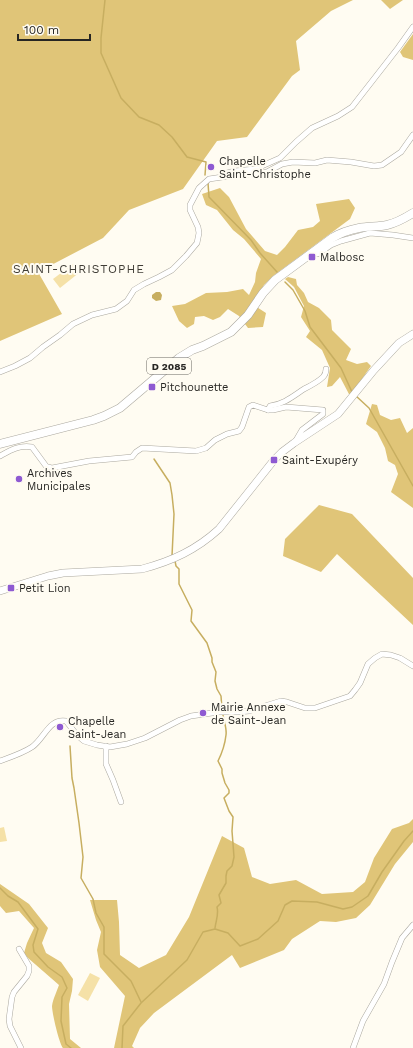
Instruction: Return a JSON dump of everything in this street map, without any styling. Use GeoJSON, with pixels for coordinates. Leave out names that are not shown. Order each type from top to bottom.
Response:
{"type":"FeatureCollection","features":[{"type":"Feature","properties":{"kind":"main road","name":"D 2085"},"geometry":{"type":"LineString","coordinates":[[0,444],[93,420],[120,408],[178,358],[231,332],[248,315],[275,280],[332,238],[340,233],[359,228],[386,225],[413,213]]}},
{"type":"Feature","properties":{"kind":"main road"},"geometry":{"type":"LineString","coordinates":[[0,591],[48,576],[63,573],[142,568],[168,561],[187,553],[219,529],[282,452],[338,414],[374,370],[399,344],[413,334]]}},
{"type":"Feature","properties":{"kind":"street"},"geometry":{"type":"LineString","coordinates":[[0,372],[30,358],[73,324],[92,315],[116,309],[127,301],[134,290],[172,270],[198,243],[198,227],[190,210],[190,205],[199,188],[209,179],[235,171],[255,169],[273,161],[284,154],[312,128],[338,116],[352,107],[413,27]]}},
{"type":"Feature","properties":{"kind":"street"},"geometry":{"type":"LineString","coordinates":[[213,178],[236,174],[267,172],[282,164],[293,162],[315,163],[327,160],[374,166],[382,165],[401,152],[413,135]]}},
{"type":"Feature","properties":{"kind":"street"},"geometry":{"type":"LineString","coordinates":[[313,251],[315,254],[318,254],[340,241],[370,233],[413,238]]}},
{"type":"Feature","properties":{"kind":"street"},"geometry":{"type":"LineString","coordinates":[[268,410],[270,406],[279,405],[322,378],[326,373],[326,369]]}},
{"type":"Feature","properties":{"kind":"street"},"geometry":{"type":"LineString","coordinates":[[0,456],[17,447],[32,447],[46,466],[52,468],[89,461],[132,457],[142,448],[196,451],[206,448],[215,440],[239,430],[242,427],[249,407],[252,404],[268,410],[286,408],[323,410],[323,414],[302,430],[294,443]]}},
{"type":"Feature","properties":{"kind":"street"},"geometry":{"type":"LineString","coordinates":[[0,761],[37,744],[53,724],[58,721],[66,721],[84,741],[110,747],[127,744],[145,738],[191,716],[219,712],[249,711],[281,701],[305,708],[315,708],[350,696],[360,683],[368,664],[374,658],[382,654],[400,658],[413,666]]}},
{"type":"Feature","properties":{"kind":"street"},"geometry":{"type":"LineString","coordinates":[[106,746],[106,764],[120,802]]}},
{"type":"Feature","properties":{"kind":"street"},"geometry":{"type":"LineString","coordinates":[[353,1048],[363,1022],[384,984],[402,938],[413,925]]}},
{"type":"Feature","properties":{"kind":"street"},"geometry":{"type":"LineString","coordinates":[[19,949],[29,966],[29,971],[27,976],[14,992],[9,1019],[10,1026],[21,1048]]}},
{"type":"Feature","properties":{"kind":"shaded area"},"geometry":{"type":"Polygon","coordinates":[[[0,0],[353,0],[331,11],[296,41],[300,70],[292,76],[247,137],[217,141],[183,189],[129,210],[103,238],[38,272],[62,314],[0,341],[0,0]]]}},
{"type":"Feature","properties":{"kind":"shaded area"},"geometry":{"type":"Polygon","coordinates":[[[381,0],[403,0],[390,9],[381,0]]]}},
{"type":"Feature","properties":{"kind":"shaded area"},"geometry":{"type":"Polygon","coordinates":[[[413,34],[413,60],[403,57],[400,52],[413,34]]]}},
{"type":"Feature","properties":{"kind":"shaded area"},"geometry":{"type":"Polygon","coordinates":[[[220,188],[229,197],[246,229],[265,251],[277,255],[298,230],[313,227],[320,221],[316,204],[349,199],[355,208],[350,219],[273,276],[264,285],[252,304],[266,313],[263,327],[248,328],[239,316],[228,309],[220,317],[213,320],[204,316],[195,317],[194,324],[187,328],[179,321],[172,306],[185,304],[206,293],[227,292],[243,289],[249,295],[255,282],[256,273],[261,259],[244,239],[233,230],[217,210],[206,205],[202,194],[220,188]]]}},
{"type":"Feature","properties":{"kind":"shaded area"},"geometry":{"type":"Polygon","coordinates":[[[73,264],[80,272],[60,288],[53,279],[73,264]]]}},
{"type":"Feature","properties":{"kind":"shaded area"},"geometry":{"type":"Polygon","coordinates":[[[288,277],[296,279],[297,285],[304,293],[308,302],[319,308],[331,320],[332,330],[351,349],[346,360],[357,364],[367,362],[371,366],[350,396],[340,377],[332,386],[327,387],[330,368],[322,350],[306,337],[310,331],[301,317],[304,306],[294,287],[285,279],[288,277]]]}},
{"type":"Feature","properties":{"kind":"shaded area"},"geometry":{"type":"Polygon","coordinates":[[[156,292],[160,292],[162,295],[161,300],[156,301],[152,298],[152,295],[156,292]]]}},
{"type":"Feature","properties":{"kind":"shaded area"},"geometry":{"type":"Polygon","coordinates":[[[372,404],[377,405],[380,415],[391,420],[400,418],[407,433],[413,428],[413,508],[391,492],[398,474],[395,465],[388,461],[385,448],[377,432],[366,424],[372,404]]]}},
{"type":"Feature","properties":{"kind":"shaded area"},"geometry":{"type":"Polygon","coordinates":[[[319,505],[352,514],[413,578],[413,625],[337,554],[321,572],[283,556],[285,539],[319,505]]]}},
{"type":"Feature","properties":{"kind":"shaded area"},"geometry":{"type":"Polygon","coordinates":[[[413,819],[413,842],[395,864],[370,905],[356,918],[336,922],[320,921],[292,939],[284,950],[240,968],[232,955],[154,1013],[140,1028],[132,1046],[134,1048],[114,1048],[125,996],[100,967],[97,950],[101,932],[90,900],[117,900],[120,955],[139,968],[166,955],[189,917],[222,836],[244,848],[252,877],[270,884],[296,880],[322,894],[353,892],[365,882],[374,858],[392,829],[409,823],[413,819]]]}},
{"type":"Feature","properties":{"kind":"shaded area"},"geometry":{"type":"Polygon","coordinates":[[[4,827],[7,841],[0,842],[0,828],[4,827]]]}},
{"type":"Feature","properties":{"kind":"shaded area"},"geometry":{"type":"Polygon","coordinates":[[[0,884],[29,904],[48,928],[42,943],[46,953],[61,962],[73,979],[69,1004],[70,1039],[81,1048],[63,1048],[61,1045],[52,1006],[59,985],[24,953],[34,928],[19,911],[6,913],[0,906],[0,884]]]}},
{"type":"Feature","properties":{"kind":"shaded area"},"geometry":{"type":"Polygon","coordinates":[[[90,973],[100,978],[88,1001],[78,995],[90,973]]]}},
{"type":"Feature","properties":{"kind":"waterway"},"geometry":{"type":"LineString","coordinates":[[105,0],[101,53],[121,98],[139,117],[159,125],[172,137],[187,157],[206,162],[205,175]]}},
{"type":"Feature","properties":{"kind":"waterway"},"geometry":{"type":"LineString","coordinates":[[208,183],[209,197],[251,240],[260,253],[277,272]]}},
{"type":"Feature","properties":{"kind":"waterway"},"geometry":{"type":"LineString","coordinates":[[285,282],[293,290],[305,311],[310,327],[341,368],[352,392]]}},
{"type":"Feature","properties":{"kind":"waterway"},"geometry":{"type":"LineString","coordinates":[[356,396],[369,408],[413,486]]}},
{"type":"Feature","properties":{"kind":"waterway"},"geometry":{"type":"LineString","coordinates":[[154,459],[170,483],[174,514],[172,556]]}},
{"type":"Feature","properties":{"kind":"waterway"},"geometry":{"type":"LineString","coordinates":[[175,561],[176,566],[179,569],[179,584],[192,610],[191,621],[207,643],[212,658],[216,672],[215,681],[221,696],[222,709]]}},
{"type":"Feature","properties":{"kind":"waterway"},"geometry":{"type":"LineString","coordinates":[[215,928],[218,915],[217,907],[221,903],[219,895],[226,883],[227,871],[232,866],[234,857],[232,831],[233,817],[224,798],[229,793],[229,790],[225,783],[222,769],[218,761],[226,735],[223,715]]}},
{"type":"Feature","properties":{"kind":"waterway"},"geometry":{"type":"LineString","coordinates":[[70,746],[72,778],[83,857],[81,878],[93,899],[96,913],[104,927],[104,954],[131,981],[141,1002]]}},
{"type":"Feature","properties":{"kind":"waterway"},"geometry":{"type":"LineString","coordinates":[[122,1048],[123,1026],[141,1003],[187,960],[203,932],[215,929],[228,933],[240,946],[258,939],[278,921],[285,905],[292,901],[317,902],[343,909],[352,907],[368,896],[382,872],[413,831]]}},
{"type":"Feature","properties":{"kind":"waterway"},"geometry":{"type":"LineString","coordinates":[[0,888],[8,896],[18,902],[38,929],[33,945],[34,952],[48,967],[62,977],[67,988],[62,997],[61,1021],[66,1044],[71,1048]]}},
{"type":"Feature","properties":{"kind":"place","name":"Chapelle Saint-Christophe"},"geometry":{"type":"Point","coordinates":[211,167]}},
{"type":"Feature","properties":{"kind":"place","name":"Malbosc"},"geometry":{"type":"Point","coordinates":[312,257]}},
{"type":"Feature","properties":{"kind":"place","name":"Pitchounette"},"geometry":{"type":"Point","coordinates":[152,387]}},
{"type":"Feature","properties":{"kind":"place","name":"Saint-Exupéry"},"geometry":{"type":"Point","coordinates":[274,460]}},
{"type":"Feature","properties":{"kind":"place","name":"Archives Municipales"},"geometry":{"type":"Point","coordinates":[19,479]}},
{"type":"Feature","properties":{"kind":"place","name":"Petit Lion"},"geometry":{"type":"Point","coordinates":[11,588]}},
{"type":"Feature","properties":{"kind":"place","name":"Mairie Annexe de Saint-Jean"},"geometry":{"type":"Point","coordinates":[203,713]}},
{"type":"Feature","properties":{"kind":"place","name":"Chapelle Saint-Jean"},"geometry":{"type":"Point","coordinates":[60,727]}},
{"type":"Feature","properties":{"kind":"district","name":"SAINT-CHRISTOPHE"},"geometry":{"type":"Point","coordinates":[79,269]}}]}
